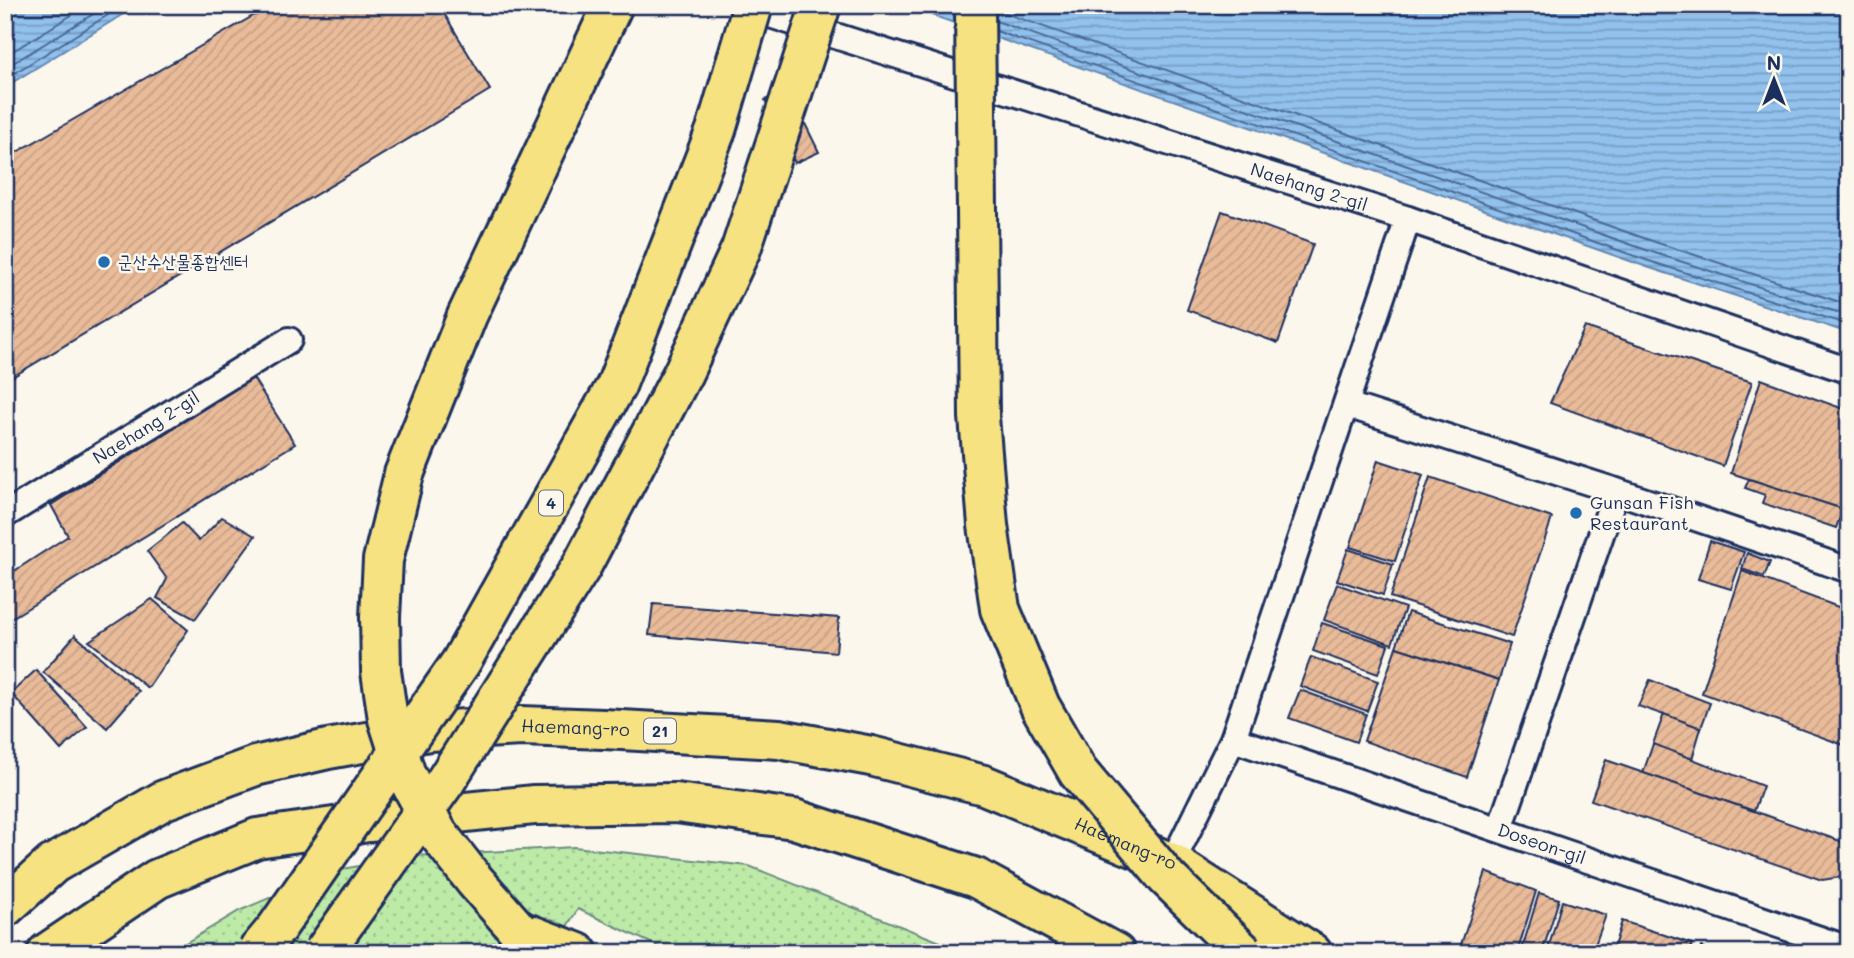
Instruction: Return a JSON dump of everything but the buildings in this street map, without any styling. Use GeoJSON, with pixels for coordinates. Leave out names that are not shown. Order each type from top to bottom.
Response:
{"type":"FeatureCollection","features":[{"type":"Feature","properties":{"kind":"main road"},"geometry":{"type":"LineString","coordinates":[[578,953],[518,930],[438,834],[407,775],[388,719],[381,671],[380,617],[383,560],[404,474],[467,316],[613,5]]}},
{"type":"Feature","properties":{"kind":"main road"},"geometry":{"type":"LineString","coordinates":[[323,953],[445,782],[581,567],[683,373],[741,248],[821,5]]}},
{"type":"Feature","properties":{"kind":"main road"},"geometry":{"type":"LineString","coordinates":[[975,5],[979,417],[988,525],[1000,610],[1040,706],[1077,772],[1167,878],[1244,953]]}},
{"type":"Feature","properties":{"kind":"main road","name":"4"},"geometry":{"type":"LineString","coordinates":[[256,953],[276,929],[461,662],[616,386],[760,10]]}},
{"type":"Feature","properties":{"kind":"main road","name":"Haemang-ro"},"geometry":{"type":"LineString","coordinates":[[5,907],[53,864],[164,800],[255,766],[328,749],[429,731],[521,726],[779,739],[871,756],[984,785],[1172,863],[1312,953]]}},
{"type":"Feature","properties":{"kind":"main road"},"geometry":{"type":"LineString","coordinates":[[47,953],[158,879],[257,838],[369,822],[534,805],[676,803],[794,819],[976,878],[1115,953]]}},
{"type":"Feature","properties":{"kind":"lane","name":"Naehang 2-gil"},"geometry":{"type":"LineString","coordinates":[[760,10],[1408,219],[1849,371]]}},
{"type":"Feature","properties":{"kind":"lane"},"geometry":{"type":"LineString","coordinates":[[1172,863],[1233,739],[1408,219]]}},
{"type":"Feature","properties":{"kind":"lane","name":"Naehang 2-gil"},"geometry":{"type":"LineString","coordinates":[[5,515],[289,340]]}},
{"type":"Feature","properties":{"kind":"lane"},"geometry":{"type":"LineString","coordinates":[[1347,405],[1616,491],[1849,570]]}},
{"type":"Feature","properties":{"kind":"lane"},"geometry":{"type":"LineString","coordinates":[[1500,829],[1616,491]]}},
{"type":"Feature","properties":{"kind":"lane","name":"Doseon-gil"},"geometry":{"type":"LineString","coordinates":[[1233,739],[1845,945]]}},
{"type":"Feature","properties":{"kind":"green space"},"geometry":{"type":"Polygon","coordinates":[[[574,847],[749,866],[968,953],[672,953],[578,909],[550,953],[169,953],[239,911],[332,871],[413,856],[574,847]]]}},
{"type":"Feature","properties":{"kind":"water"},"geometry":{"type":"Polygon","coordinates":[[[5,5],[138,5],[5,87],[5,5]]]}},
{"type":"Feature","properties":{"kind":"water"},"geometry":{"type":"Polygon","coordinates":[[[903,5],[1849,5],[1849,333],[1647,267],[903,5]]]}},
{"type":"Feature","properties":{"kind":"place","name":"군산수산물종합센터"},"geometry":{"type":"Point","coordinates":[104,262]}},
{"type":"Feature","properties":{"kind":"place","name":"Gunsan Fish Restaurant"},"geometry":{"type":"Point","coordinates":[1576,513]}}]}
